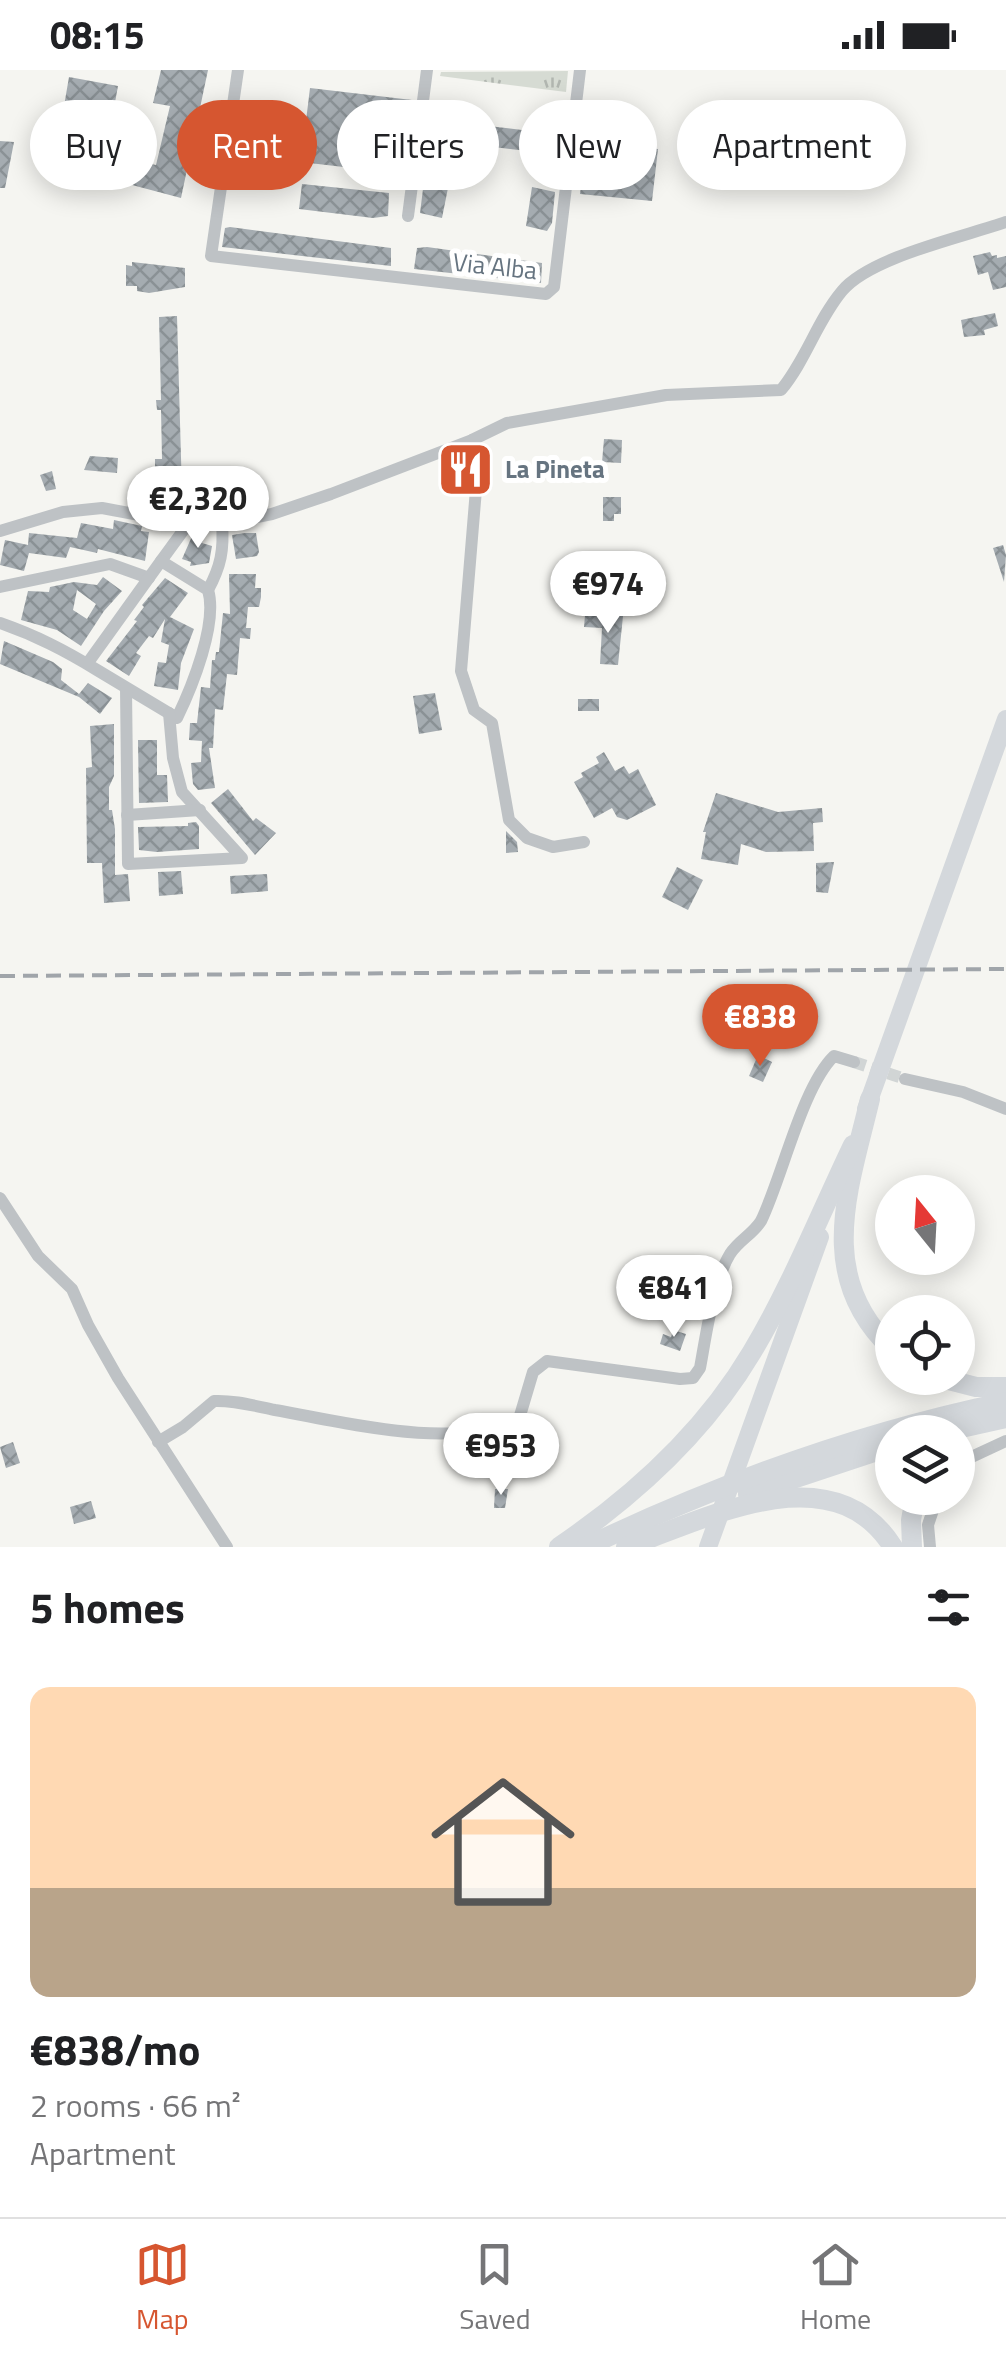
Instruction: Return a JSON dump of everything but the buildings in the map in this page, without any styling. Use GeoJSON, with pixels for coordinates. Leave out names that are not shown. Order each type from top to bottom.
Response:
{"type":"FeatureCollection","features":[{"type":"Feature","properties":{"kind":"highway"},"geometry":{"type":"LineString","coordinates":[[870,1099],[845,1209],[843,1252],[860,1307],[875,1327]]}},
{"type":"Feature","properties":{"kind":"highway"},"geometry":{"type":"LineString","coordinates":[[558,1547],[617,1504],[655,1470],[728,1387],[767,1325],[853,1145]]}},
{"type":"Feature","properties":{"kind":"highway"},"geometry":{"type":"LineString","coordinates":[[975,1386],[1006,1388]]}},
{"type":"Feature","properties":{"kind":"highway"},"geometry":{"type":"LineString","coordinates":[[586,1547],[682,1504],[804,1458],[907,1426],[1006,1402]]}},
{"type":"Feature","properties":{"kind":"highway"},"geometry":{"type":"LineString","coordinates":[[975,1425],[1006,1418]]}},
{"type":"Feature","properties":{"kind":"highway"},"geometry":{"type":"LineString","coordinates":[[975,1440],[1006,1429]]}},
{"type":"Feature","properties":{"kind":"highway"},"geometry":{"type":"LineString","coordinates":[[624,1547],[754,1492],[875,1452]]}},
{"type":"Feature","properties":{"kind":"highway"},"geometry":{"type":"LineString","coordinates":[[624,1547],[748,1505],[799,1496],[826,1499],[856,1510],[876,1525],[893,1547]]}},
{"type":"Feature","properties":{"kind":"highway"},"geometry":{"type":"LineString","coordinates":[[912,1515],[912,1547]]}},
{"type":"Feature","properties":{"kind":"main road"},"geometry":{"type":"LineString","coordinates":[[708,1547],[1006,718]]}},
{"type":"Feature","properties":{"kind":"street","name":"Via Alba"},"geometry":{"type":"LineString","coordinates":[[238,70],[211,256],[546,294],[554,288],[580,70]]}},
{"type":"Feature","properties":{"kind":"street"},"geometry":{"type":"LineString","coordinates":[[408,216],[427,70]]}},
{"type":"Feature","properties":{"kind":"street"},"geometry":{"type":"LineString","coordinates":[[0,531],[64,512],[102,508],[188,524],[222,523],[272,514],[472,440],[506,423],[666,395],[781,390],[796,373],[842,292],[856,278],[876,266],[1006,222]]}},
{"type":"Feature","properties":{"kind":"street"},"geometry":{"type":"LineString","coordinates":[[472,440],[478,453],[462,671],[474,710],[492,723],[509,820],[527,838],[553,847],[584,842]]}},
{"type":"Feature","properties":{"kind":"street"},"geometry":{"type":"LineString","coordinates":[[208,590],[221,565],[222,523]]}},
{"type":"Feature","properties":{"kind":"street"},"geometry":{"type":"LineString","coordinates":[[87,664],[188,524]]}},
{"type":"Feature","properties":{"kind":"street"},"geometry":{"type":"LineString","coordinates":[[0,623],[50,641],[177,718],[195,674],[212,604],[208,590],[161,561]]}},
{"type":"Feature","properties":{"kind":"street"},"geometry":{"type":"LineString","coordinates":[[0,588],[110,564],[149,578]]}},
{"type":"Feature","properties":{"kind":"street"},"geometry":{"type":"LineString","coordinates":[[126,688],[128,864],[242,858],[182,792],[169,713]]}},
{"type":"Feature","properties":{"kind":"street"},"geometry":{"type":"LineString","coordinates":[[126,814],[200,810]]}},
{"type":"Feature","properties":{"kind":"street"},"geometry":{"type":"LineString","coordinates":[[158,1442],[214,1401],[372,1428],[438,1433],[502,1425],[519,1418],[533,1372],[547,1362],[680,1380],[692,1378],[700,1368],[726,1262],[738,1243],[752,1236],[762,1221],[803,1113],[824,1070],[834,1056],[854,1062]]}},
{"type":"Feature","properties":{"kind":"street"},"geometry":{"type":"LineString","coordinates":[[905,1079],[964,1092],[1006,1109]]}},
{"type":"Feature","properties":{"kind":"street"},"geometry":{"type":"LineString","coordinates":[[0,1198],[38,1256],[66,1279],[88,1325],[158,1442],[227,1547]]}},
{"type":"Feature","properties":{"kind":"street"},"geometry":{"type":"LineString","coordinates":[[975,1455],[1006,1441]]}},
{"type":"Feature","properties":{"kind":"street"},"geometry":{"type":"LineString","coordinates":[[930,1547],[928,1525],[932,1515]]}},
{"type":"Feature","properties":{"kind":"green space"},"geometry":{"type":"Polygon","coordinates":[[[568,71],[566,92],[440,76],[441,72],[568,71]]]}},
{"type":"Feature","properties":{"kind":"tunnel"},"geometry":{"type":"LineString","coordinates":[[854,1062],[905,1079]]}},
{"type":"Feature","properties":{"kind":"railway"},"geometry":{"type":"LineString","coordinates":[[0,976],[1006,969]]}},
{"type":"Feature","properties":{"kind":"place","name":"La Pineta"},"geometry":{"type":"Point","coordinates":[466,469]}}]}
